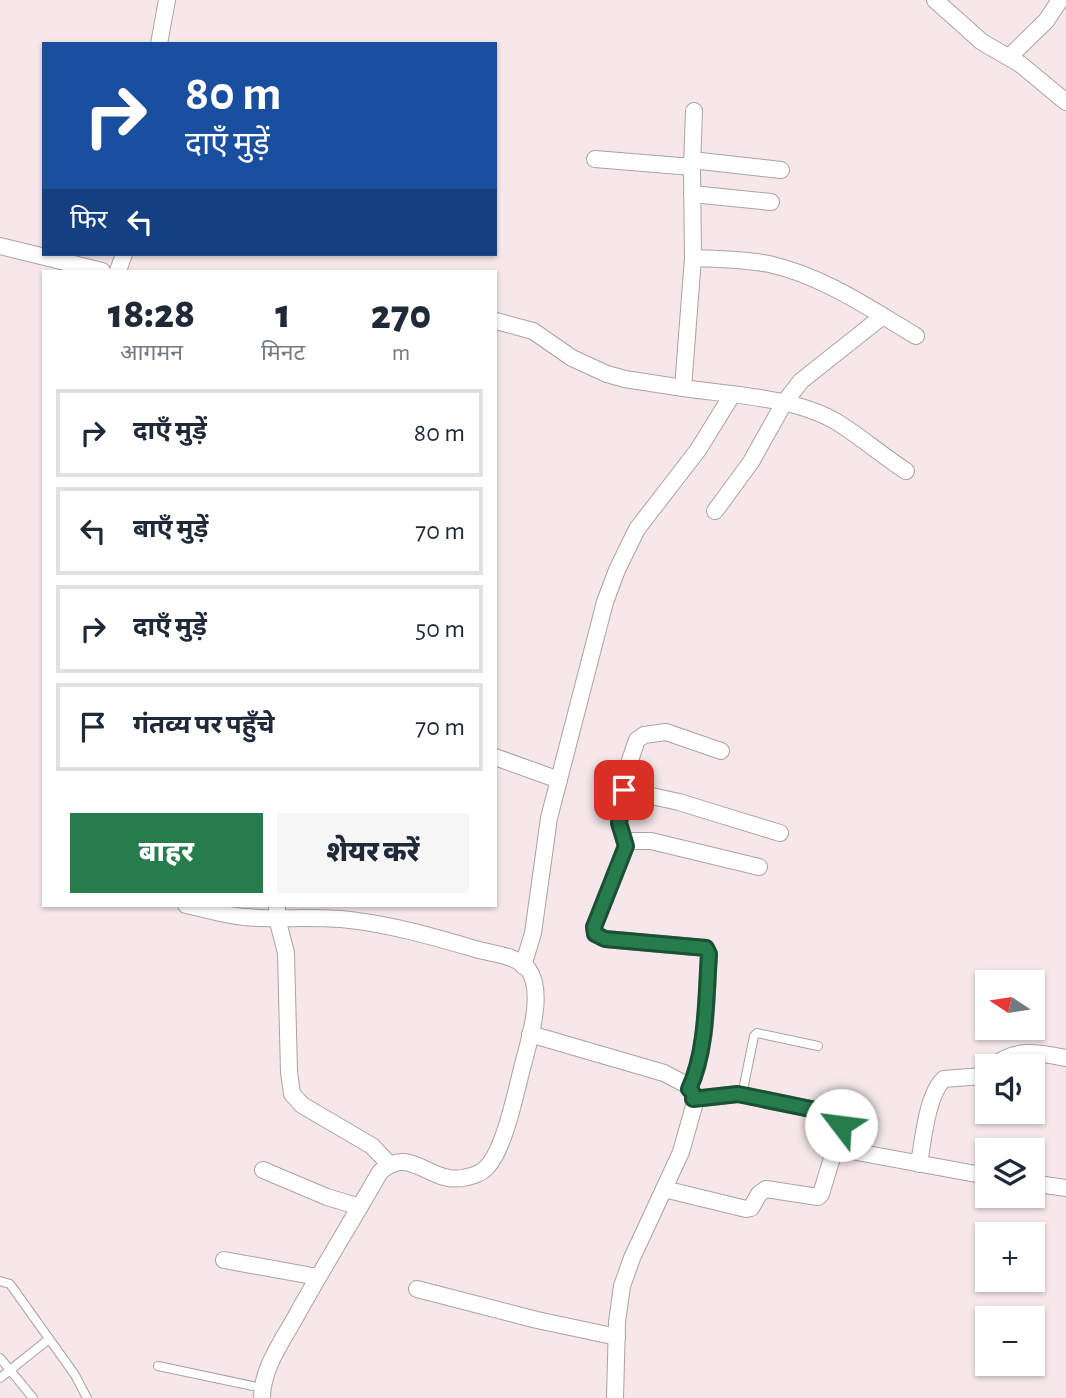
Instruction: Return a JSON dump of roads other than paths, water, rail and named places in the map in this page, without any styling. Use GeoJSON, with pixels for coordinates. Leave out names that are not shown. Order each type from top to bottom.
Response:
{"type":"FeatureCollection","features":[{"type":"Feature","properties":{"kind":"street"},"geometry":{"type":"LineString","coordinates":[[159,42],[167,0]]}},
{"type":"Feature","properties":{"kind":"street"},"geometry":{"type":"LineString","coordinates":[[936,0],[982,42],[1009,57],[1066,102]]}},
{"type":"Feature","properties":{"kind":"street"},"geometry":{"type":"LineString","coordinates":[[1009,57],[1046,21],[1060,0]]}},
{"type":"Feature","properties":{"kind":"street"},"geometry":{"type":"LineString","coordinates":[[683,388],[693,258],[694,111]]}},
{"type":"Feature","properties":{"kind":"street"},"geometry":{"type":"LineString","coordinates":[[595,159],[781,170]]}},
{"type":"Feature","properties":{"kind":"street"},"geometry":{"type":"LineString","coordinates":[[692,194],[771,202]]}},
{"type":"Feature","properties":{"kind":"street"},"geometry":{"type":"LineString","coordinates":[[0,246],[98,270]]}},
{"type":"Feature","properties":{"kind":"street"},"geometry":{"type":"LineString","coordinates":[[693,258],[758,263],[802,274],[844,292],[916,336]]}},
{"type":"Feature","properties":{"kind":"street"},"geometry":{"type":"LineString","coordinates":[[715,512],[751,463],[784,403],[801,381],[883,316]]}},
{"type":"Feature","properties":{"kind":"street"},"geometry":{"type":"LineString","coordinates":[[497,321],[533,331],[572,358],[607,374],[784,403],[832,420],[906,471]]}},
{"type":"Feature","properties":{"kind":"street"},"geometry":{"type":"LineString","coordinates":[[523,966],[533,933],[545,845],[559,780],[605,603],[637,529],[698,450],[733,396]]}},
{"type":"Feature","properties":{"kind":"street"},"geometry":{"type":"LineString","coordinates":[[626,841],[619,823],[632,750],[637,740],[644,735],[666,732],[721,751]]}},
{"type":"Feature","properties":{"kind":"street"},"geometry":{"type":"LineString","coordinates":[[497,758],[559,780]]}},
{"type":"Feature","properties":{"kind":"street"},"geometry":{"type":"LineString","coordinates":[[624,790],[679,802],[780,833]]}},
{"type":"Feature","properties":{"kind":"street"},"geometry":{"type":"LineString","coordinates":[[626,841],[651,841],[759,867]]}},
{"type":"Feature","properties":{"kind":"street"},"geometry":{"type":"LineString","coordinates":[[626,841],[594,927],[595,934],[605,939],[706,948],[709,954],[704,1024],[691,1094]]}},
{"type":"Feature","properties":{"kind":"street"},"geometry":{"type":"LineString","coordinates":[[196,907],[240,916],[277,912],[369,923],[427,935],[514,959],[527,969],[533,979],[541,1037],[497,1152],[486,1168],[474,1176],[443,1178],[406,1161],[389,1164],[380,1172],[267,1369],[262,1393]]}},
{"type":"Feature","properties":{"kind":"street"},"geometry":{"type":"LineString","coordinates":[[277,912],[286,953],[292,1094],[302,1105],[372,1146],[389,1164]]}},
{"type":"Feature","properties":{"kind":"street"},"geometry":{"type":"LineString","coordinates":[[541,1037],[664,1073],[685,1084],[694,1107],[681,1152],[632,1258],[618,1300],[615,1398]]}},
{"type":"Feature","properties":{"kind":"street"},"geometry":{"type":"LineString","coordinates":[[1013,1054],[1034,1054]]}},
{"type":"Feature","properties":{"kind":"street"},"geometry":{"type":"LineString","coordinates":[[1045,1055],[1066,1058]]}},
{"type":"Feature","properties":{"kind":"street"},"geometry":{"type":"LineString","coordinates":[[919,1164],[933,1098],[940,1082],[944,1079],[975,1077]]}},
{"type":"Feature","properties":{"kind":"street"},"geometry":{"type":"LineString","coordinates":[[664,1189],[746,1209],[751,1208],[759,1194],[766,1189],[818,1197],[835,1148],[841,1121],[835,1114],[742,1095],[691,1094]]}},
{"type":"Feature","properties":{"kind":"street"},"geometry":{"type":"LineString","coordinates":[[835,1148],[975,1174]]}},
{"type":"Feature","properties":{"kind":"street"},"geometry":{"type":"LineString","coordinates":[[263,1170],[327,1197],[360,1207]]}},
{"type":"Feature","properties":{"kind":"street"},"geometry":{"type":"LineString","coordinates":[[1045,1185],[1066,1188]]}},
{"type":"Feature","properties":{"kind":"street"},"geometry":{"type":"LineString","coordinates":[[224,1260],[318,1277]]}},
{"type":"Feature","properties":{"kind":"street"},"geometry":{"type":"LineString","coordinates":[[417,1289],[537,1320],[617,1337]]}},
{"type":"Feature","properties":{"kind":"lane"},"geometry":{"type":"LineString","coordinates":[[742,1095],[754,1036],[757,1033],[818,1046]]}},
{"type":"Feature","properties":{"kind":"lane"},"geometry":{"type":"LineString","coordinates":[[0,1281],[10,1284],[75,1375],[87,1398]]}},
{"type":"Feature","properties":{"kind":"lane"},"geometry":{"type":"LineString","coordinates":[[0,1378],[49,1339]]}},
{"type":"Feature","properties":{"kind":"lane"},"geometry":{"type":"LineString","coordinates":[[0,1358],[33,1398]]}},
{"type":"Feature","properties":{"kind":"lane"},"geometry":{"type":"LineString","coordinates":[[158,1366],[262,1393]]}}]}
